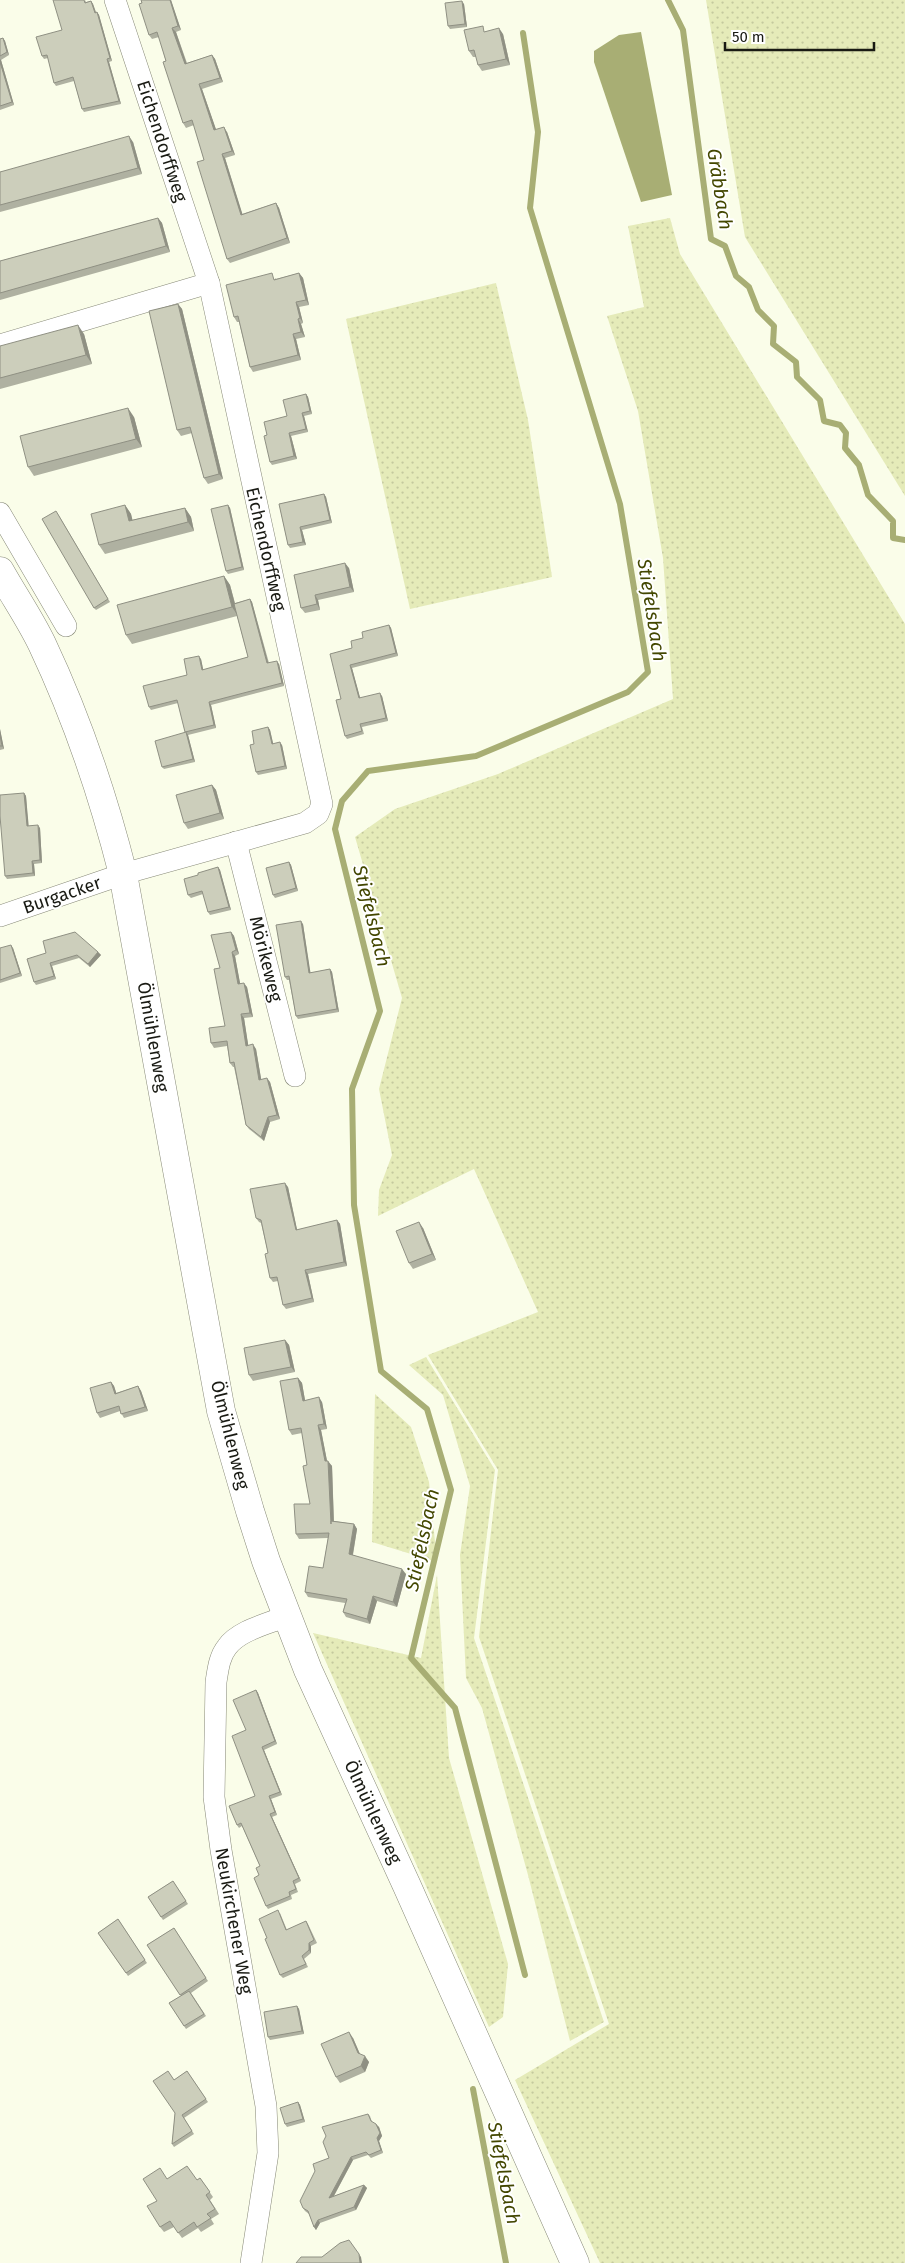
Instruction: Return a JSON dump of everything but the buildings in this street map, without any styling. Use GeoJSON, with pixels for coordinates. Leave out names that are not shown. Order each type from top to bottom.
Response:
{"type":"FeatureCollection","features":[{"type":"Feature","properties":{"kind":"main road","name":"Ölmühlenweg"},"geometry":{"type":"LineString","coordinates":[[0,572],[41,643],[68,706],[100,789],[123,874],[221,1410],[250,1511],[308,1670],[412,1895],[575,2263]]}},
{"type":"Feature","properties":{"kind":"street","name":"Eichendorffweg"},"geometry":{"type":"LineString","coordinates":[[116,0],[209,283],[322,804],[318,814],[305,823],[236,842]]}},
{"type":"Feature","properties":{"kind":"street"},"geometry":{"type":"LineString","coordinates":[[0,345],[209,283]]}},
{"type":"Feature","properties":{"kind":"street"},"geometry":{"type":"LineString","coordinates":[[0,513],[66,626]]}},
{"type":"Feature","properties":{"kind":"street"},"geometry":{"type":"LineString","coordinates":[[123,874],[236,842]]}},
{"type":"Feature","properties":{"kind":"street","name":"Mörikeweg"},"geometry":{"type":"LineString","coordinates":[[236,842],[296,1076]]}},
{"type":"Feature","properties":{"kind":"street","name":"Burgacker"},"geometry":{"type":"LineString","coordinates":[[0,915],[123,874]]}},
{"type":"Feature","properties":{"kind":"street","name":"Neukirchener Weg"},"geometry":{"type":"LineString","coordinates":[[251,2263],[268,2153],[266,2106],[214,1797],[216,1682],[219,1664],[227,1646],[249,1631],[287,1616]]}},
{"type":"Feature","properties":{"kind":"shaded area"},"geometry":{"type":"Polygon","coordinates":[[[706,0],[905,0],[905,496],[745,237],[706,0]]]}},
{"type":"Feature","properties":{"kind":"shaded area"},"geometry":{"type":"Polygon","coordinates":[[[641,32],[672,195],[641,202],[594,62],[594,51],[619,35],[641,32]]]}},
{"type":"Feature","properties":{"kind":"shaded area"},"geometry":{"type":"Polygon","coordinates":[[[670,218],[680,254],[905,624],[905,2263],[600,2263],[515,2080],[609,2024],[479,1637],[498,1470],[428,1355],[538,1312],[474,1169],[378,1216],[379,1190],[392,1155],[379,1089],[402,998],[355,837],[395,809],[498,774],[673,699],[663,558],[638,411],[607,316],[644,307],[628,226],[670,218]]]}},
{"type":"Feature","properties":{"kind":"shaded area"},"geometry":{"type":"Polygon","coordinates":[[[496,283],[528,420],[552,577],[410,609],[346,319],[496,283]]]}},
{"type":"Feature","properties":{"kind":"shaded area"},"geometry":{"type":"Polygon","coordinates":[[[426,1357],[495,1470],[474,1638],[604,2022],[570,2041],[528,1875],[482,1708],[466,1678],[460,1555],[470,1486],[443,1395],[409,1365],[426,1357]]]}},
{"type":"Feature","properties":{"kind":"shaded area"},"geometry":{"type":"Polygon","coordinates":[[[375,1394],[411,1427],[429,1482],[437,1562],[372,1542],[375,1394]]]}},
{"type":"Feature","properties":{"kind":"shaded area"},"geometry":{"type":"Polygon","coordinates":[[[437,1575],[449,1758],[508,1964],[503,2017],[489,2027],[313,1633],[421,1658],[437,1575]]]}},
{"type":"Feature","properties":{"kind":"waterway","name":"Gräbbach"},"geometry":{"type":"LineString","coordinates":[[668,0],[683,30],[711,239],[725,246],[736,276],[749,287],[758,310],[774,326],[773,344],[796,362],[797,377],[820,400],[824,421],[840,425],[846,433],[845,448],[859,465],[868,495],[893,521],[893,538],[905,540]]}},
{"type":"Feature","properties":{"kind":"waterway","name":"Stiefelsbach"},"geometry":{"type":"LineString","coordinates":[[523,33],[538,132],[530,208],[620,504],[648,672],[628,692],[476,756],[368,771],[342,801],[335,829],[380,1011],[352,1089],[354,1205],[381,1371],[427,1409],[451,1490],[411,1658],[455,1708],[525,1975]]}},
{"type":"Feature","properties":{"kind":"waterway","name":"Stiefelsbach"},"geometry":{"type":"LineString","coordinates":[[473,2089],[506,2263]]}}]}
